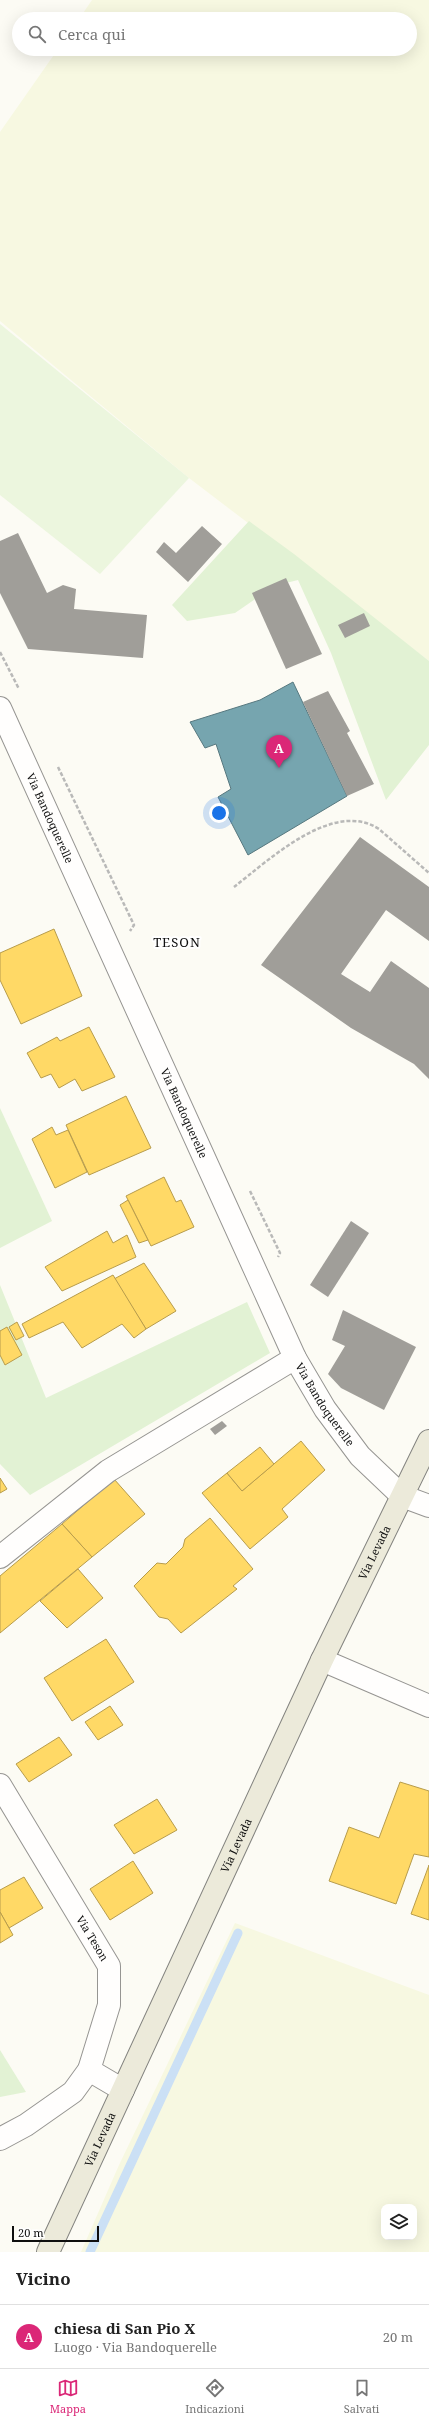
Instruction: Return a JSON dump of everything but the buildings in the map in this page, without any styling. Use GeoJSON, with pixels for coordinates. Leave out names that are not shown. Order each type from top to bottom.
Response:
{"type":"FeatureCollection","features":[{"type":"Feature","properties":{"kind":"main road","name":"Via Levada"},"geometry":{"type":"LineString","coordinates":[[48,2252],[322,1660],[429,1441]]}},
{"type":"Feature","properties":{"kind":"street","name":"Via Bandoquerelle"},"geometry":{"type":"LineString","coordinates":[[0,708],[295,1358],[325,1409],[360,1456],[402,1496]]}},
{"type":"Feature","properties":{"kind":"street"},"geometry":{"type":"LineString","coordinates":[[0,1557],[108,1471],[295,1358]]}},
{"type":"Feature","properties":{"kind":"street"},"geometry":{"type":"LineString","coordinates":[[402,1496],[429,1506]]}},
{"type":"Feature","properties":{"kind":"street"},"geometry":{"type":"LineString","coordinates":[[322,1660],[429,1706]]}},
{"type":"Feature","properties":{"kind":"street","name":"Via Teson"},"geometry":{"type":"LineString","coordinates":[[0,1786],[109,1966],[109,2005],[89,2070],[73,2092],[26,2125],[0,2139]]}},
{"type":"Feature","properties":{"kind":"street"},"geometry":{"type":"LineString","coordinates":[[89,2070],[123,2090]]}},
{"type":"Feature","properties":{"kind":"path"},"geometry":{"type":"LineString","coordinates":[[234,887],[296,840],[325,825],[356,820],[371,823],[380,829],[429,873]]}},
{"type":"Feature","properties":{"kind":"green space"},"geometry":{"type":"Polygon","coordinates":[[[92,0],[429,0],[429,661],[189,478],[0,321],[0,132],[53,56],[417,56],[417,12],[84,12],[92,0]]]}},
{"type":"Feature","properties":{"kind":"green space"},"geometry":{"type":"Polygon","coordinates":[[[0,324],[189,478],[100,574],[0,495],[0,324]]]}},
{"type":"Feature","properties":{"kind":"green space"},"geometry":{"type":"Polygon","coordinates":[[[249,521],[294,554],[429,661],[429,745],[386,800],[331,653],[298,580],[274,586],[235,613],[187,621],[172,605],[249,521]]]}},
{"type":"Feature","properties":{"kind":"green space"},"geometry":{"type":"Polygon","coordinates":[[[0,1108],[52,1221],[0,1248],[0,1108]]]}},
{"type":"Feature","properties":{"kind":"green space"},"geometry":{"type":"Polygon","coordinates":[[[0,1285],[46,1398],[247,1302],[270,1353],[30,1495],[0,1464],[0,1285]]]}},
{"type":"Feature","properties":{"kind":"green space"},"geometry":{"type":"Polygon","coordinates":[[[235,1923],[429,1995],[429,2252],[81,2252],[119,2165],[235,1923]]]}},
{"type":"Feature","properties":{"kind":"green space"},"geometry":{"type":"Polygon","coordinates":[[[0,2050],[26,2092],[0,2097],[0,2050]]]}},
{"type":"Feature","properties":{"kind":"waterway"},"geometry":{"type":"LineString","coordinates":[[90,2252],[238,1933]]}},
{"type":"Feature","properties":{"kind":"place","name":"chiesa di San Pio X"},"geometry":{"type":"Point","coordinates":[279,768]}},
{"type":"Feature","properties":{"kind":"district","name":"TESON"},"geometry":{"type":"Point","coordinates":[177,942]}}]}
